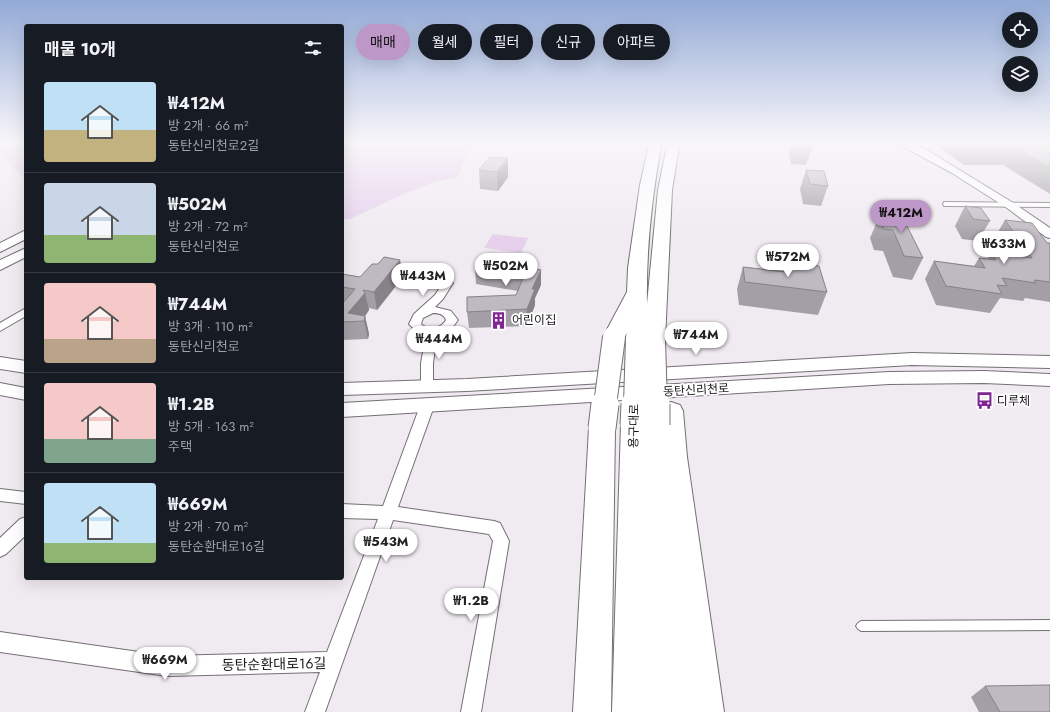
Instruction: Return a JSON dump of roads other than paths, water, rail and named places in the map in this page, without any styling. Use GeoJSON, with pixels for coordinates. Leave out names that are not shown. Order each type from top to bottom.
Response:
{"type":"FeatureCollection","features":[{"type":"Feature","properties":{"kind":"highway","name":"용구대로"},"geometry":{"type":"LineString","coordinates":[[649,174],[637,268],[636,294],[652,339],[654,425],[668,712]]}},
{"type":"Feature","properties":{"kind":"highway"},"geometry":{"type":"LineString","coordinates":[[652,339],[665,190],[668,174]]}},
{"type":"Feature","properties":{"kind":"highway"},"geometry":{"type":"LineString","coordinates":[[592,712],[602,428],[614,337],[636,294]]}},
{"type":"Feature","properties":{"kind":"highway","name":"용구대로"},"geometry":{"type":"LineString","coordinates":[[631,712],[654,425]]}},
{"type":"Feature","properties":{"kind":"highway"},"geometry":{"type":"LineString","coordinates":[[654,425],[705,712]]}},
{"type":"Feature","properties":{"kind":"main road"},"geometry":{"type":"LineString","coordinates":[[961,174],[1011,206],[1050,234]]}},
{"type":"Feature","properties":{"kind":"main road"},"geometry":{"type":"LineString","coordinates":[[0,248],[24,235]]}},
{"type":"Feature","properties":{"kind":"main road"},"geometry":{"type":"LineString","coordinates":[[0,266],[24,253]]}},
{"type":"Feature","properties":{"kind":"main road","name":"동탄신리천로"},"geometry":{"type":"LineString","coordinates":[[344,389],[427,386],[912,359],[1050,362]]}},
{"type":"Feature","properties":{"kind":"main road"},"geometry":{"type":"LineString","coordinates":[[0,363],[24,367]]}},
{"type":"Feature","properties":{"kind":"main road","name":"동탄신리천로"},"geometry":{"type":"LineString","coordinates":[[344,410],[889,378],[976,377],[1050,380]]}},
{"type":"Feature","properties":{"kind":"main road"},"geometry":{"type":"LineString","coordinates":[[427,386],[427,406]]}},
{"type":"Feature","properties":{"kind":"main road"},"geometry":{"type":"LineString","coordinates":[[0,389],[24,394]]}},
{"type":"Feature","properties":{"kind":"street"},"geometry":{"type":"LineString","coordinates":[[947,204],[1011,206],[1050,205]]}},
{"type":"Feature","properties":{"kind":"street"},"geometry":{"type":"LineString","coordinates":[[422,314],[433,310],[444,312],[451,316],[451,323],[444,329],[432,332],[421,330],[417,327],[415,320],[439,297],[448,283]]}},
{"type":"Feature","properties":{"kind":"street"},"geometry":{"type":"LineString","coordinates":[[439,297],[439,305],[444,312]]}},
{"type":"Feature","properties":{"kind":"street"},"geometry":{"type":"LineString","coordinates":[[0,328],[24,312]]}},
{"type":"Feature","properties":{"kind":"street"},"geometry":{"type":"LineString","coordinates":[[427,386],[427,363],[432,332]]}},
{"type":"Feature","properties":{"kind":"street"},"geometry":{"type":"LineString","coordinates":[[315,712],[427,406]]}},
{"type":"Feature","properties":{"kind":"street"},"geometry":{"type":"LineString","coordinates":[[0,495],[24,498]]}},
{"type":"Feature","properties":{"kind":"street"},"geometry":{"type":"LineString","coordinates":[[344,511],[389,513],[494,528],[501,541],[471,712]]}},
{"type":"Feature","properties":{"kind":"street"},"geometry":{"type":"LineString","coordinates":[[0,549],[24,526]]}},
{"type":"Feature","properties":{"kind":"street","name":"동탄순환대로16길"},"geometry":{"type":"LineString","coordinates":[[0,642],[167,666],[334,662]]}},
{"type":"Feature","properties":{"kind":"lane"},"geometry":{"type":"LineString","coordinates":[[861,626],[1050,625]]}},
{"type":"Feature","properties":{"kind":"place","name":"어린이집"},"geometry":{"type":"Point","coordinates":[499,320]}},
{"type":"Feature","properties":{"kind":"place","name":"디루체"},"geometry":{"type":"Point","coordinates":[984,401]}}]}
